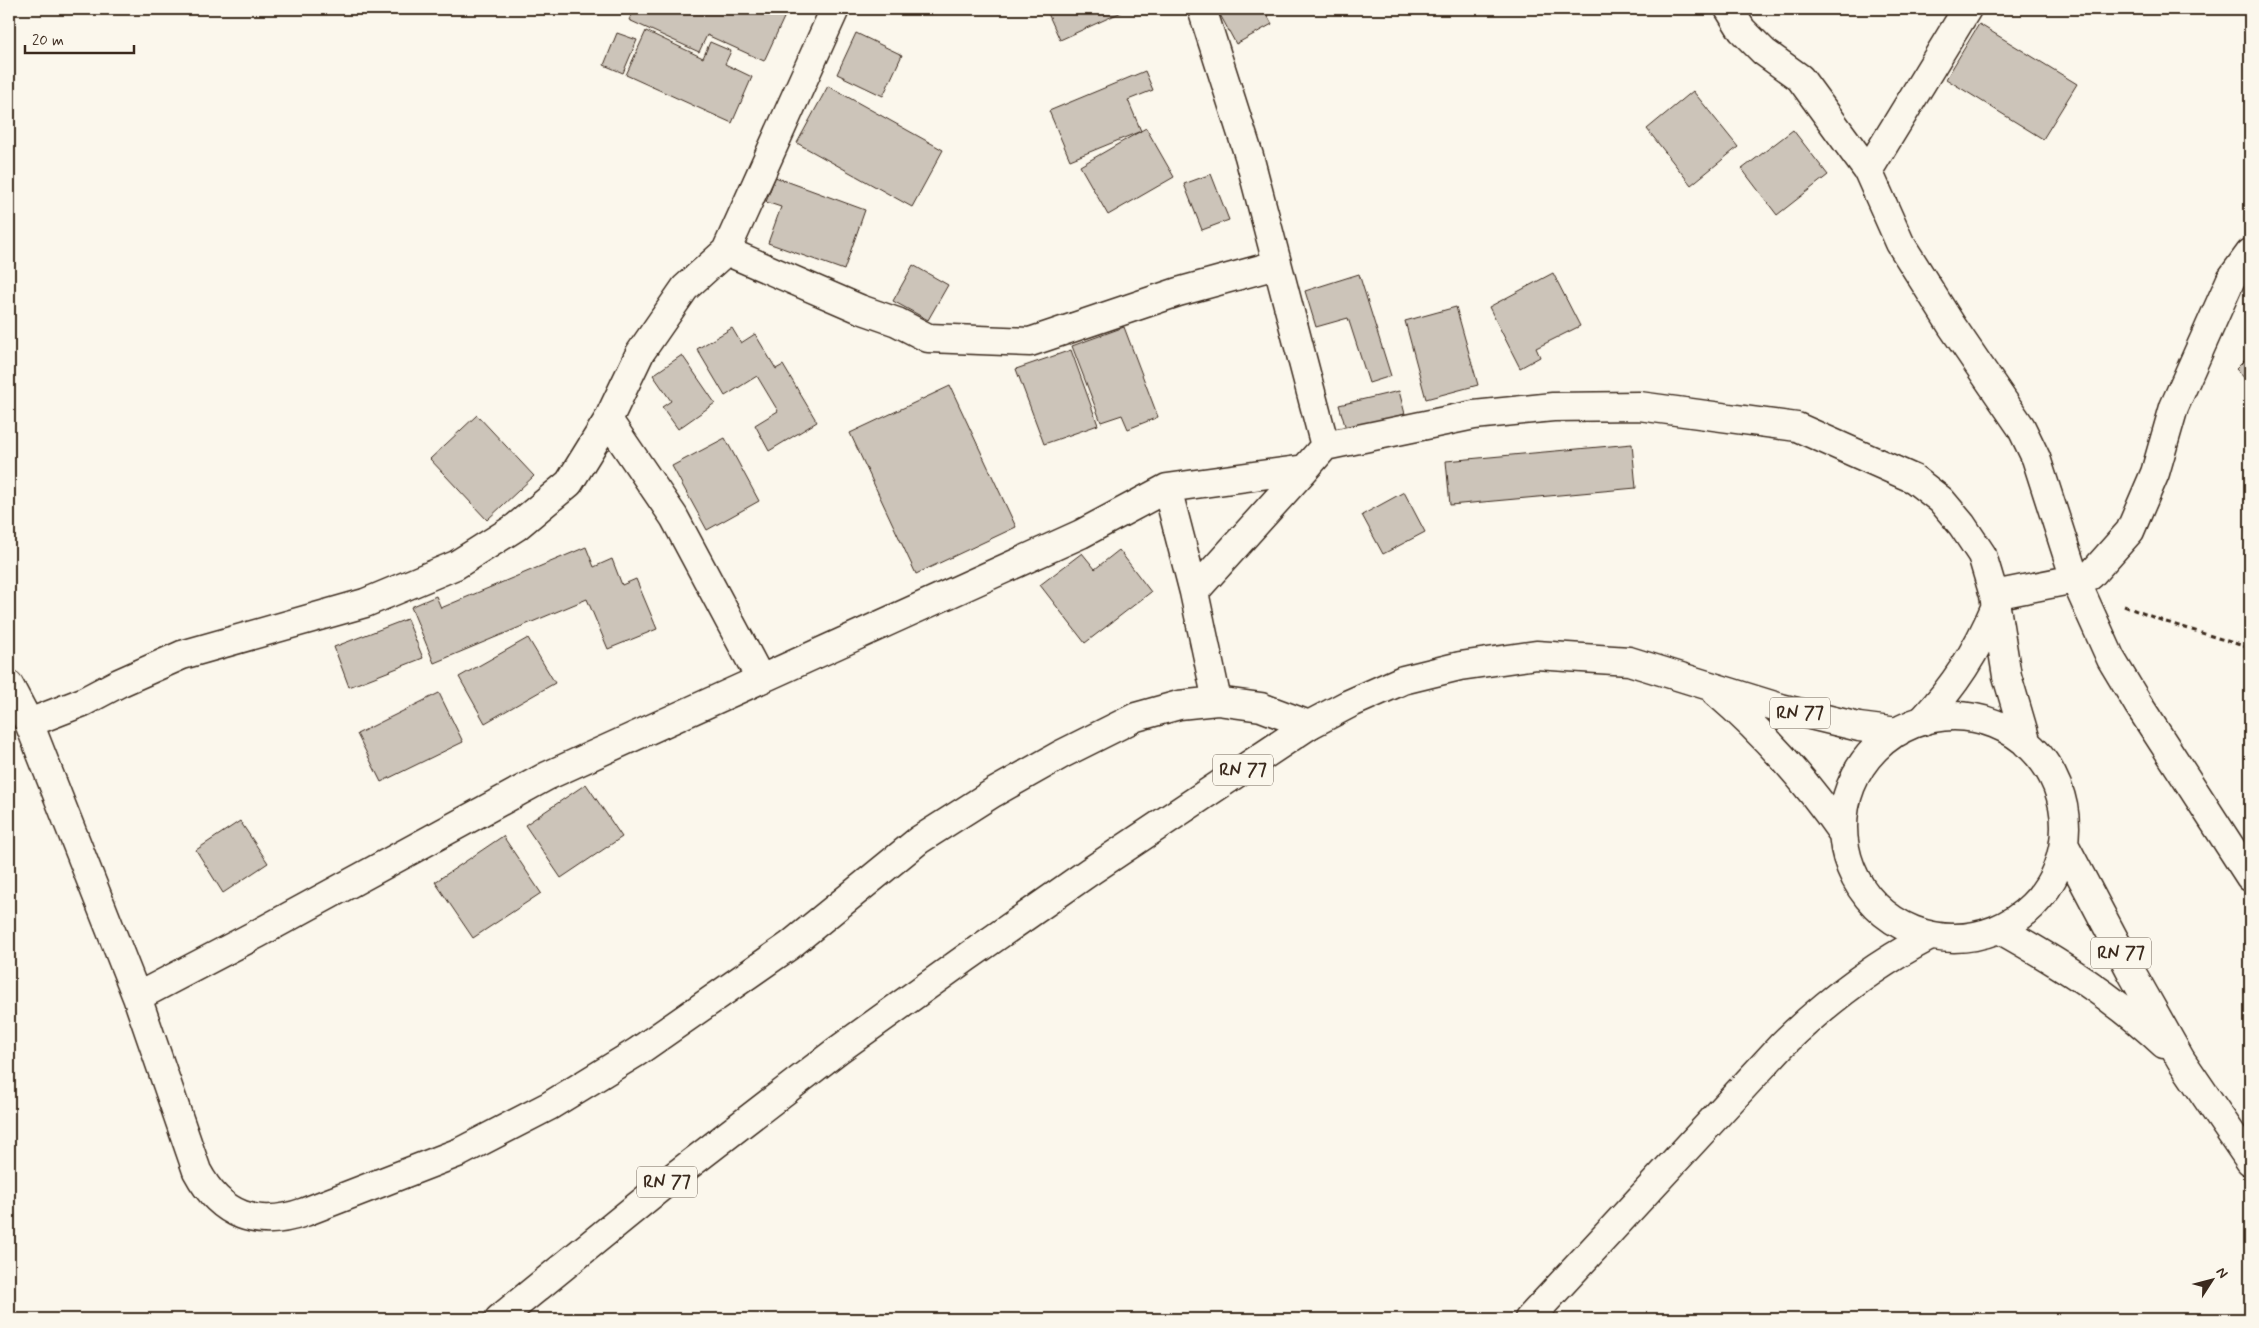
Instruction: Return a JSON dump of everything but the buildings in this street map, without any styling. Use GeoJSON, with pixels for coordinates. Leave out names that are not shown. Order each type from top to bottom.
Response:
{"type":"FeatureCollection","features":[{"type":"Feature","properties":{"kind":"main road"},"geometry":{"type":"LineString","coordinates":[[29,723],[83,702],[119,682],[182,655],[365,603],[456,565],[516,527],[569,483],[608,420],[640,353],[685,288],[726,250],[835,9]]}},
{"type":"Feature","properties":{"kind":"main road"},"geometry":{"type":"LineString","coordinates":[[1202,9],[1218,64],[1249,156],[1276,265],[1325,446]]}},
{"type":"Feature","properties":{"kind":"main road"},"geometry":{"type":"LineString","coordinates":[[1729,9],[1742,30],[1764,52],[1800,78],[1868,171],[1900,243],[1952,326],[2021,426],[2036,458],[2111,659],[2250,877]]}},
{"type":"Feature","properties":{"kind":"main road"},"geometry":{"type":"LineString","coordinates":[[1868,171],[1967,9]]}},
{"type":"Feature","properties":{"kind":"main road"},"geometry":{"type":"LineString","coordinates":[[726,250],[860,309],[897,322],[928,338],[1030,342],[1178,292],[1276,265]]}},
{"type":"Feature","properties":{"kind":"main road"},"geometry":{"type":"LineString","coordinates":[[1995,601],[2082,578],[2130,531],[2155,472],[2178,398],[2230,279],[2250,253]]}},
{"type":"Feature","properties":{"kind":"main road"},"geometry":{"type":"LineString","coordinates":[[1194,592],[1325,446],[1474,415],[1553,407],[1639,406],[1797,427],[1914,479],[1941,500],[1962,525],[1982,555],[1995,601],[2007,676],[2027,744]]}},
{"type":"Feature","properties":{"kind":"main road"},"geometry":{"type":"LineString","coordinates":[[608,420],[674,517],[760,678]]}},
{"type":"Feature","properties":{"kind":"main road"},"geometry":{"type":"LineString","coordinates":[[137,997],[547,776],[1081,534],[1167,488],[1305,469]]}},
{"type":"Feature","properties":{"kind":"main road"},"geometry":{"type":"LineString","coordinates":[[1167,488],[1194,592],[1217,701]]}},
{"type":"Feature","properties":{"kind":"main road"},"geometry":{"type":"LineString","coordinates":[[1922,721],[1966,668],[1977,649],[1995,601]]}},
{"type":"Feature","properties":{"kind":"main road","name":"RN 77"},"geometry":{"type":"LineString","coordinates":[[499,1319],[672,1178],[838,1050],[1089,872],[1309,725],[1349,704],[1403,680],[1460,666],[1536,655],[1629,661],[1819,718],[1859,727],[1898,732]]}},
{"type":"Feature","properties":{"kind":"main road","name":"RN 77"},"geometry":{"type":"LineString","coordinates":[[1705,683],[1780,753],[1808,786],[1843,834]]}},
{"type":"Feature","properties":{"kind":"main road"},"geometry":{"type":"LineString","coordinates":[[9,686],[29,723],[137,997],[197,1171],[206,1188],[218,1201],[233,1212],[251,1218],[269,1220],[288,1218],[460,1152],[549,1106],[637,1052],[789,946],[918,840],[993,793],[1062,754],[1136,717],[1179,705],[1217,701],[1261,707],[1309,725]]}},
{"type":"Feature","properties":{"kind":"main road"},"geometry":{"type":"LineString","coordinates":[[1950,716],[1978,719],[2004,728],[2027,744],[2045,765],[2058,789],[2065,816],[2064,844],[2056,871],[2042,895],[2023,916],[1998,929],[1976,937],[1930,936],[1907,928],[1886,914],[1868,897],[1855,877],[1846,854],[1843,834],[1845,810],[1851,786],[1862,765],[1878,746],[1898,732],[1922,721],[1950,716]]}},
{"type":"Feature","properties":{"kind":"main road","name":"RN 77"},"geometry":{"type":"LineString","coordinates":[[2064,844],[2133,975],[2182,1060],[2250,1161]]}},
{"type":"Feature","properties":{"kind":"main road","name":"RN 77"},"geometry":{"type":"LineString","coordinates":[[1998,929],[2077,975],[2149,1029],[2182,1060]]}},
{"type":"Feature","properties":{"kind":"main road"},"geometry":{"type":"LineString","coordinates":[[1529,1319],[1809,1018],[1867,973],[1898,953],[1930,936]]}},
{"type":"Feature","properties":{"kind":"path"},"geometry":{"type":"LineString","coordinates":[[2082,578],[2122,606],[2250,648]]}}]}
